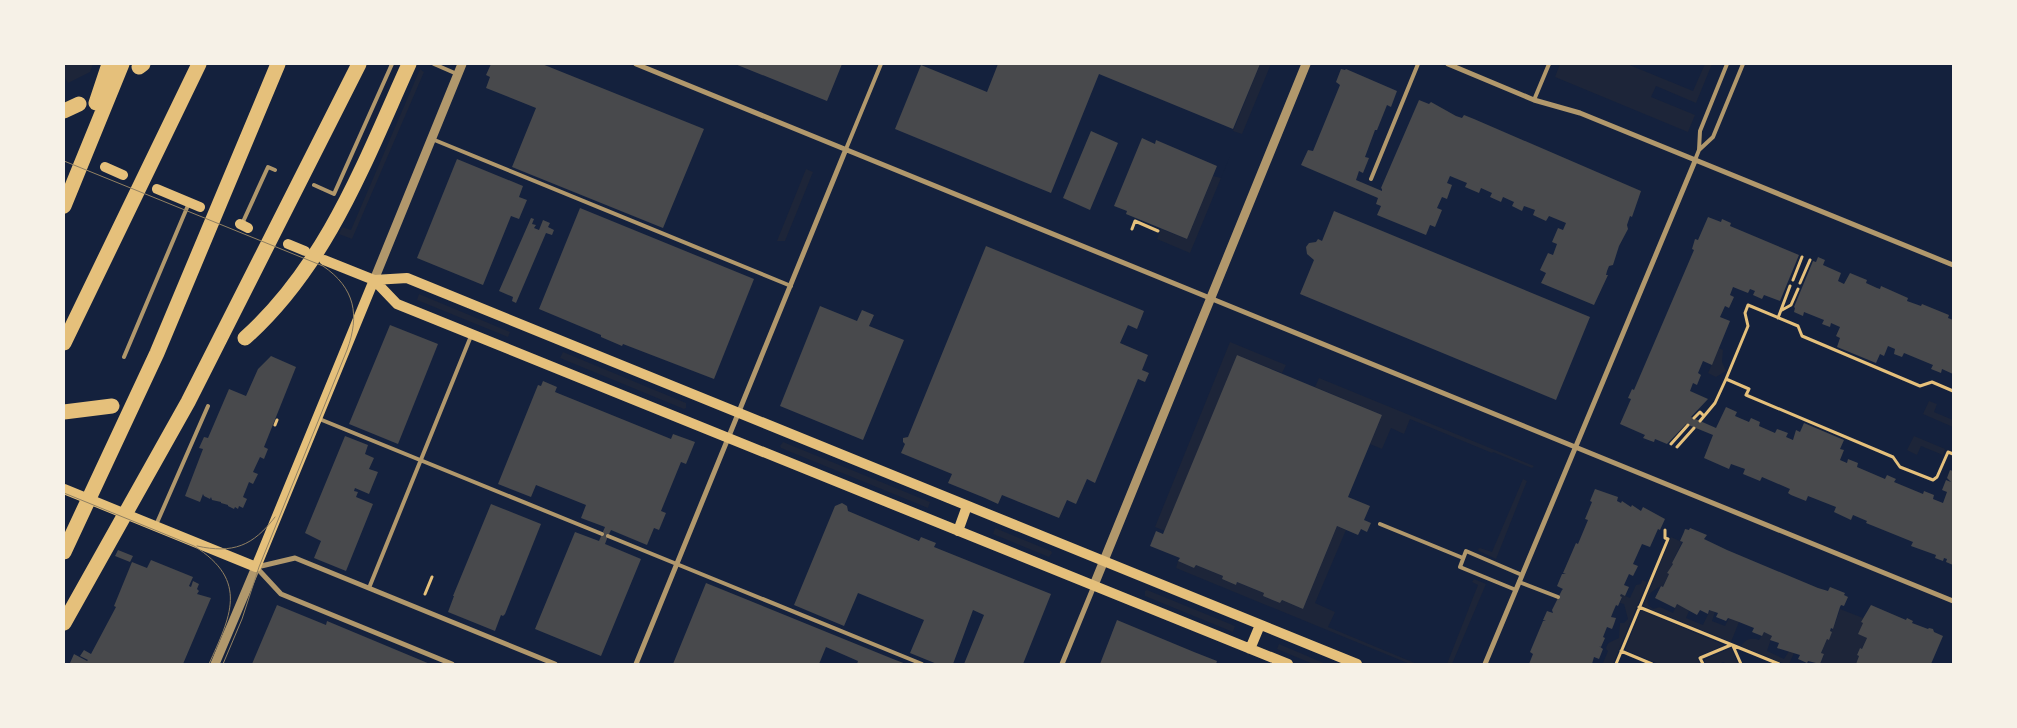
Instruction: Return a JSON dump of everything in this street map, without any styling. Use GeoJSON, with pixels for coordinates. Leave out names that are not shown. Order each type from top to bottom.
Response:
{"type":"FeatureCollection","features":[{"type":"Feature","properties":{"kind":"highway"},"geometry":{"type":"LineString","coordinates":[[64,201],[109,64]]}},
{"type":"Feature","properties":{"kind":"highway"},"geometry":{"type":"LineString","coordinates":[[64,206],[122,64]]}},
{"type":"Feature","properties":{"kind":"highway"},"geometry":{"type":"LineString","coordinates":[[64,343],[199,64]]}},
{"type":"Feature","properties":{"kind":"highway"},"geometry":{"type":"LineString","coordinates":[[64,552],[157,353],[278,64]]}},
{"type":"Feature","properties":{"kind":"highway"},"geometry":{"type":"LineString","coordinates":[[64,623],[192,393],[352,71],[358,64]]}},
{"type":"Feature","properties":{"kind":"highway"},"geometry":{"type":"LineString","coordinates":[[249,335],[298,280],[331,232],[410,64]]}},
{"type":"Feature","properties":{"kind":"highway"},"geometry":{"type":"LineString","coordinates":[[64,111],[79,104]]}},
{"type":"Feature","properties":{"kind":"highway"},"geometry":{"type":"LineString","coordinates":[[64,406],[89,410]]}},
{"type":"Feature","properties":{"kind":"highway"},"geometry":{"type":"LineString","coordinates":[[64,412],[112,406]]}},
{"type":"Feature","properties":{"kind":"main road"},"geometry":{"type":"LineString","coordinates":[[105,167],[123,175]]}},
{"type":"Feature","properties":{"kind":"main road"},"geometry":{"type":"LineString","coordinates":[[157,189],[200,207]]}},
{"type":"Feature","properties":{"kind":"main road"},"geometry":{"type":"LineString","coordinates":[[288,244],[305,251]]}},
{"type":"Feature","properties":{"kind":"main road"},"geometry":{"type":"LineString","coordinates":[[324,260],[374,280],[397,304],[1288,664]]}},
{"type":"Feature","properties":{"kind":"main road"},"geometry":{"type":"LineString","coordinates":[[374,280],[407,278],[1357,664]]}},
{"type":"Feature","properties":{"kind":"main road"},"geometry":{"type":"LineString","coordinates":[[64,489],[256,568],[374,280]]}},
{"type":"Feature","properties":{"kind":"main road"},"geometry":{"type":"LineString","coordinates":[[958,531],[968,506]]}},
{"type":"Feature","properties":{"kind":"main road"},"geometry":{"type":"LineString","coordinates":[[1250,649],[1260,625]]}},
{"type":"Feature","properties":{"kind":"street"},"geometry":{"type":"LineString","coordinates":[[374,280],[462,64]]}},
{"type":"Feature","properties":{"kind":"street"},"geometry":{"type":"LineString","coordinates":[[636,64],[1953,601]]}},
{"type":"Feature","properties":{"kind":"street"},"geometry":{"type":"LineString","coordinates":[[1062,664],[1306,64]]}},
{"type":"Feature","properties":{"kind":"street"},"geometry":{"type":"LineString","coordinates":[[1448,64],[1534,100],[1580,113],[1953,266]]}},
{"type":"Feature","properties":{"kind":"street"},"geometry":{"type":"LineString","coordinates":[[636,664],[846,150]]}},
{"type":"Feature","properties":{"kind":"street"},"geometry":{"type":"LineString","coordinates":[[1485,664],[1695,161]]}},
{"type":"Feature","properties":{"kind":"street"},"geometry":{"type":"LineString","coordinates":[[256,568],[295,558],[555,664]]}},
{"type":"Feature","properties":{"kind":"street"},"geometry":{"type":"LineString","coordinates":[[215,664],[256,568]]}},
{"type":"Feature","properties":{"kind":"street"},"geometry":{"type":"LineString","coordinates":[[256,568],[281,594],[452,664]]}},
{"type":"Feature","properties":{"kind":"lane"},"geometry":{"type":"LineString","coordinates":[[314,186],[334,194],[392,64]]}},
{"type":"Feature","properties":{"kind":"lane"},"geometry":{"type":"LineString","coordinates":[[434,64],[457,74]]}},
{"type":"Feature","properties":{"kind":"lane"},"geometry":{"type":"LineString","coordinates":[[846,150],[881,64]]}},
{"type":"Feature","properties":{"kind":"lane"},"geometry":{"type":"LineString","coordinates":[[1371,179],[1418,64]]}},
{"type":"Feature","properties":{"kind":"lane"},"geometry":{"type":"LineString","coordinates":[[1534,100],[1549,64]]}},
{"type":"Feature","properties":{"kind":"lane"},"geometry":{"type":"LineString","coordinates":[[1695,161],[1699,150],[1700,131],[1727,64]]}},
{"type":"Feature","properties":{"kind":"lane"},"geometry":{"type":"LineString","coordinates":[[1699,150],[1713,137],[1742,65],[1736,64]]}},
{"type":"Feature","properties":{"kind":"lane"},"geometry":{"type":"LineString","coordinates":[[431,139],[791,286]]}},
{"type":"Feature","properties":{"kind":"lane"},"geometry":{"type":"LineString","coordinates":[[243,226],[268,167],[275,170]]}},
{"type":"Feature","properties":{"kind":"lane"},"geometry":{"type":"LineString","coordinates":[[124,357],[189,203]]}},
{"type":"Feature","properties":{"kind":"lane"},"geometry":{"type":"LineString","coordinates":[[369,588],[472,334]]}},
{"type":"Feature","properties":{"kind":"lane"},"geometry":{"type":"LineString","coordinates":[[155,527],[208,406]]}},
{"type":"Feature","properties":{"kind":"lane"},"geometry":{"type":"LineString","coordinates":[[318,418],[602,534]]}},
{"type":"Feature","properties":{"kind":"lane"},"geometry":{"type":"LineString","coordinates":[[1380,524],[1463,558]]}},
{"type":"Feature","properties":{"kind":"lane"},"geometry":{"type":"LineString","coordinates":[[608,536],[922,664]]}},
{"type":"Feature","properties":{"kind":"lane"},"geometry":{"type":"LineString","coordinates":[[1516,590],[1460,567],[1463,558],[1466,551],[1522,575]]}},
{"type":"Feature","properties":{"kind":"lane"},"geometry":{"type":"LineString","coordinates":[[1519,582],[1558,598]]}},
{"type":"Feature","properties":{"kind":"path"},"geometry":{"type":"LineString","coordinates":[[1132,217],[1157,230],[1135,221],[1132,229]]}},
{"type":"Feature","properties":{"kind":"path"},"geometry":{"type":"LineString","coordinates":[[1793,280],[1802,257]]}},
{"type":"Feature","properties":{"kind":"path"},"geometry":{"type":"LineString","coordinates":[[1800,283],[1810,260]]}},
{"type":"Feature","properties":{"kind":"path"},"geometry":{"type":"LineString","coordinates":[[1778,318],[1790,286]]}},
{"type":"Feature","properties":{"kind":"path"},"geometry":{"type":"LineString","coordinates":[[1782,311],[1790,305],[1798,289]]}},
{"type":"Feature","properties":{"kind":"path"},"geometry":{"type":"LineString","coordinates":[[1700,421],[1715,403],[1748,326],[1744,313],[1748,305],[1798,326],[1802,336],[1920,386],[1932,382],[1953,391]]}},
{"type":"Feature","properties":{"kind":"path"},"geometry":{"type":"LineString","coordinates":[[1726,379],[1749,389],[1746,395],[1893,457],[1900,467],[1933,480],[1937,477],[1948,452],[1953,454]]}},
{"type":"Feature","properties":{"kind":"path"},"geometry":{"type":"LineString","coordinates":[[1694,418],[1700,412],[1704,416]]}},
{"type":"Feature","properties":{"kind":"path"},"geometry":{"type":"LineString","coordinates":[[275,425],[277,420]]}},
{"type":"Feature","properties":{"kind":"path"},"geometry":{"type":"LineString","coordinates":[[1671,444],[1688,425]]}},
{"type":"Feature","properties":{"kind":"path"},"geometry":{"type":"LineString","coordinates":[[1677,447],[1694,428]]}},
{"type":"Feature","properties":{"kind":"path"},"geometry":{"type":"LineString","coordinates":[[1616,664],[1668,539],[1665,538],[1665,530]]}},
{"type":"Feature","properties":{"kind":"path"},"geometry":{"type":"LineString","coordinates":[[425,594],[432,577]]}},
{"type":"Feature","properties":{"kind":"path"},"geometry":{"type":"LineString","coordinates":[[1639,607],[1779,664]]}},
{"type":"Feature","properties":{"kind":"path"},"geometry":{"type":"LineString","coordinates":[[1703,664],[1700,658],[1732,645]]}},
{"type":"Feature","properties":{"kind":"path"},"geometry":{"type":"LineString","coordinates":[[1732,645],[1741,664]]}},
{"type":"Feature","properties":{"kind":"path"},"geometry":{"type":"LineString","coordinates":[[1621,651],[1652,664]]}},
{"type":"Feature","properties":{"kind":"shaded area"},"geometry":{"type":"Polygon","coordinates":[[[64,64],[93,64],[90,72],[68,83],[64,76],[64,64]]]}},
{"type":"Feature","properties":{"kind":"shaded area"},"geometry":{"type":"Polygon","coordinates":[[[1260,64],[1271,64],[1242,134],[1233,131],[1260,64]]]}},
{"type":"Feature","properties":{"kind":"shaded area"},"geometry":{"type":"Polygon","coordinates":[[[1560,64],[1627,64],[1693,91],[1705,64],[1712,64],[1696,103],[1656,86],[1651,97],[1695,115],[1688,132],[1555,77],[1560,64]]]}},
{"type":"Feature","properties":{"kind":"shaded area"},"geometry":{"type":"Polygon","coordinates":[[[420,69],[424,72],[352,239],[339,234],[342,227],[351,230],[420,69]]]}},
{"type":"Feature","properties":{"kind":"shaded area"},"geometry":{"type":"Polygon","coordinates":[[[806,169],[813,172],[785,241],[777,241],[806,169]]]}},
{"type":"Feature","properties":{"kind":"shaded area"},"geometry":{"type":"Polygon","coordinates":[[[1213,176],[1221,178],[1190,253],[1157,239],[1161,229],[1187,239],[1213,176]]]}},
{"type":"Feature","properties":{"kind":"shaded area"},"geometry":{"type":"Polygon","coordinates":[[[419,294],[510,332],[508,337],[417,300],[419,294]]]}},
{"type":"Feature","properties":{"kind":"shaded area"},"geometry":{"type":"Polygon","coordinates":[[[1230,342],[1286,365],[1282,373],[1237,355],[1165,531],[1155,527],[1230,342]]]}},
{"type":"Feature","properties":{"kind":"shaded area"},"geometry":{"type":"Polygon","coordinates":[[[1719,348],[1723,350],[1722,362],[1726,371],[1716,377],[1708,373],[1719,348]]]}},
{"type":"Feature","properties":{"kind":"shaded area"},"geometry":{"type":"Polygon","coordinates":[[[563,352],[686,403],[686,408],[684,409],[560,358],[563,352]]]}},
{"type":"Feature","properties":{"kind":"shaded area"},"geometry":{"type":"Polygon","coordinates":[[[1319,378],[1534,466],[1532,468],[1492,453],[1410,419],[1404,434],[1391,428],[1382,449],[1370,444],[1382,415],[1315,387],[1319,378]]]}},
{"type":"Feature","properties":{"kind":"shaded area"},"geometry":{"type":"Polygon","coordinates":[[[1929,401],[1937,404],[1934,412],[1953,420],[1953,427],[1923,414],[1929,401]]]}},
{"type":"Feature","properties":{"kind":"shaded area"},"geometry":{"type":"Polygon","coordinates":[[[1914,436],[1945,449],[1943,455],[1921,446],[1917,455],[1907,450],[1914,436]]]}},
{"type":"Feature","properties":{"kind":"shaded area"},"geometry":{"type":"Polygon","coordinates":[[[783,442],[930,502],[928,508],[781,448],[780,446],[783,442]]]}},
{"type":"Feature","properties":{"kind":"shaded area"},"geometry":{"type":"Polygon","coordinates":[[[1523,479],[1527,481],[1496,559],[1478,549],[1492,552],[1523,479]]]}},
{"type":"Feature","properties":{"kind":"shaded area"},"geometry":{"type":"Polygon","coordinates":[[[1337,526],[1346,530],[1315,603],[1335,612],[1328,627],[1417,664],[1410,664],[1176,568],[1178,561],[1194,568],[1196,565],[1223,576],[1222,579],[1236,585],[1237,582],[1264,593],[1263,596],[1280,603],[1282,600],[1303,609],[1337,526]]]}},
{"type":"Feature","properties":{"kind":"shaded area"},"geometry":{"type":"Polygon","coordinates":[[[995,528],[1052,553],[1049,557],[993,534],[995,528]]]}},
{"type":"Feature","properties":{"kind":"shaded area"},"geometry":{"type":"Polygon","coordinates":[[[1671,537],[1682,542],[1667,573],[1669,574],[1663,587],[1661,586],[1651,593],[1648,598],[1648,605],[1653,609],[1660,607],[1673,613],[1677,604],[1687,608],[1689,611],[1686,618],[1703,625],[1710,610],[1715,612],[1712,621],[1725,626],[1729,618],[1739,622],[1731,642],[1643,606],[1671,537]]]}},
{"type":"Feature","properties":{"kind":"shaded area"},"geometry":{"type":"Polygon","coordinates":[[[1474,579],[1486,584],[1452,664],[1447,664],[1478,585],[1472,582],[1474,579]]]}},
{"type":"Feature","properties":{"kind":"shaded area"},"geometry":{"type":"Polygon","coordinates":[[[1642,580],[1647,582],[1613,664],[1603,663],[1608,651],[1606,649],[1607,644],[1619,638],[1620,623],[1624,623],[1628,619],[1624,604],[1620,603],[1622,597],[1620,596],[1621,594],[1630,598],[1636,585],[1641,584],[1642,580]]]}},
{"type":"Feature","properties":{"kind":"shaded area"},"geometry":{"type":"Polygon","coordinates":[[[1147,590],[1235,626],[1233,632],[1145,596],[1145,591],[1147,590]]]}},
{"type":"Feature","properties":{"kind":"shaded area"},"geometry":{"type":"Polygon","coordinates":[[[1840,609],[1863,618],[1859,634],[1867,638],[1857,655],[1859,656],[1856,664],[1820,664],[1824,655],[1821,653],[1827,639],[1829,639],[1832,632],[1830,631],[1833,629],[1840,609]]]}},
{"type":"Feature","properties":{"kind":"shaded area"},"geometry":{"type":"Polygon","coordinates":[[[1641,610],[1724,645],[1697,657],[1700,664],[1659,664],[1625,650],[1641,610]]]}},
{"type":"Feature","properties":{"kind":"shaded area"},"geometry":{"type":"Polygon","coordinates":[[[1764,632],[1772,636],[1767,651],[1784,659],[1789,651],[1794,653],[1789,664],[1741,646],[1749,639],[1759,640],[1764,632]]]}},
{"type":"Feature","properties":{"kind":"shaded area"},"geometry":{"type":"Polygon","coordinates":[[[1279,644],[1326,664],[1313,664],[1277,649],[1279,644]]]}},
{"type":"Feature","properties":{"kind":"shaded area"},"geometry":{"type":"Polygon","coordinates":[[[1731,648],[1738,664],[1723,662],[1719,664],[1706,664],[1704,660],[1731,648]]]}},
{"type":"Feature","properties":{"kind":"building"},"geometry":{"type":"Polygon","coordinates":[[[491,64],[542,64],[704,129],[663,228],[512,167],[536,108],[486,88],[490,77],[486,75],[491,64]]]}},
{"type":"Feature","properties":{"kind":"building"},"geometry":{"type":"Polygon","coordinates":[[[735,64],[842,64],[827,101],[735,64]]]}},
{"type":"Feature","properties":{"kind":"building"},"geometry":{"type":"Polygon","coordinates":[[[998,64],[1260,64],[1233,129],[1099,74],[1051,193],[895,129],[921,65],[987,92],[998,64]]]}},
{"type":"Feature","properties":{"kind":"building"},"geometry":{"type":"Polygon","coordinates":[[[1341,69],[1346,69],[1397,91],[1391,107],[1387,105],[1377,130],[1375,130],[1365,157],[1369,158],[1363,173],[1359,171],[1356,180],[1382,191],[1381,188],[1419,100],[1429,104],[1431,102],[1456,116],[1462,118],[1464,115],[1474,119],[1641,191],[1632,217],[1630,216],[1627,225],[1628,229],[1619,246],[1613,265],[1609,266],[1606,275],[1608,275],[1594,305],[1541,283],[1546,273],[1540,270],[1548,253],[1553,255],[1557,244],[1552,242],[1558,228],[1563,230],[1566,223],[1549,216],[1546,221],[1533,215],[1535,210],[1524,206],[1522,211],[1512,206],[1514,202],[1503,197],[1501,202],[1490,197],[1492,193],[1481,188],[1479,193],[1465,187],[1467,183],[1450,176],[1447,183],[1452,185],[1447,199],[1442,197],[1437,208],[1442,210],[1435,227],[1430,225],[1426,235],[1377,215],[1381,206],[1376,204],[1378,198],[1301,165],[1308,150],[1313,151],[1340,85],[1336,82],[1341,69]]]}},
{"type":"Feature","properties":{"kind":"building"},"geometry":{"type":"Polygon","coordinates":[[[1091,131],[1118,143],[1090,210],[1063,198],[1091,131]]]}},
{"type":"Feature","properties":{"kind":"building"},"geometry":{"type":"Polygon","coordinates":[[[1142,138],[1155,144],[1156,140],[1217,166],[1187,239],[1126,214],[1127,211],[1114,206],[1142,138]]]}},
{"type":"Feature","properties":{"kind":"building"},"geometry":{"type":"Polygon","coordinates":[[[457,159],[523,186],[519,197],[527,200],[519,219],[511,216],[483,285],[417,258],[457,159]]]}},
{"type":"Feature","properties":{"kind":"building"},"geometry":{"type":"Polygon","coordinates":[[[580,208],[754,279],[714,379],[623,344],[622,346],[539,309],[580,208]]]}},
{"type":"Feature","properties":{"kind":"building"},"geometry":{"type":"Polygon","coordinates":[[[1334,211],[1590,317],[1556,400],[1300,294],[1314,260],[1307,254],[1306,247],[1309,243],[1316,242],[1318,239],[1322,241],[1334,211]]]}},
{"type":"Feature","properties":{"kind":"building"},"geometry":{"type":"Polygon","coordinates":[[[1708,217],[1721,222],[1722,219],[1731,223],[1730,226],[1799,255],[1780,301],[1764,295],[1762,299],[1753,295],[1755,291],[1750,289],[1748,293],[1733,287],[1730,295],[1734,297],[1729,308],[1725,306],[1720,317],[1730,321],[1712,365],[1703,361],[1698,373],[1701,375],[1697,385],[1693,383],[1690,391],[1708,399],[1691,417],[1716,428],[1726,407],[1737,412],[1735,416],[1749,422],[1751,418],[1760,422],[1759,426],[1775,433],[1777,429],[1788,433],[1786,437],[1793,440],[1796,430],[1800,432],[1804,423],[1844,440],[1840,449],[1844,450],[1840,460],[1847,463],[1848,459],[1858,463],[1857,467],[1885,479],[1887,475],[1896,479],[1894,482],[1923,494],[1924,491],[1934,495],[1933,499],[1943,503],[1947,492],[1942,490],[1946,480],[1951,482],[1947,478],[1950,470],[1953,471],[1953,565],[1946,562],[1947,559],[1944,558],[1943,561],[1935,558],[1936,555],[1911,546],[1913,542],[1866,523],[1867,521],[1853,515],[1851,520],[1834,512],[1836,507],[1808,496],[1806,501],[1788,493],[1790,489],[1762,477],[1760,481],[1743,474],[1745,469],[1731,464],[1729,469],[1704,458],[1713,435],[1686,424],[1667,444],[1655,439],[1654,442],[1643,438],[1645,435],[1620,424],[1631,399],[1628,398],[1632,389],[1634,390],[1694,250],[1692,249],[1695,239],[1698,240],[1708,217]]]}},
{"type":"Feature","properties":{"kind":"building"},"geometry":{"type":"Polygon","coordinates":[[[531,218],[534,219],[532,224],[536,225],[534,228],[539,230],[543,220],[550,223],[548,227],[554,230],[552,235],[546,233],[516,303],[512,301],[513,297],[499,291],[531,218]]]}},
{"type":"Feature","properties":{"kind":"building"},"geometry":{"type":"Polygon","coordinates":[[[986,246],[1144,311],[1137,329],[1128,325],[1120,343],[1148,355],[1142,370],[1149,373],[1145,382],[1138,379],[1095,483],[1087,479],[1076,504],[1067,500],[1059,518],[1002,495],[998,504],[948,483],[952,474],[901,453],[905,444],[903,438],[908,437],[986,246]]]}},
{"type":"Feature","properties":{"kind":"building"},"geometry":{"type":"Polygon","coordinates":[[[1818,257],[1825,260],[1823,265],[1841,273],[1838,281],[1844,284],[1850,273],[1867,280],[1866,283],[1877,288],[1880,289],[1881,286],[1908,298],[1907,301],[1921,306],[1922,304],[1949,315],[1948,318],[1953,320],[1953,374],[1942,369],[1941,373],[1931,369],[1933,365],[1904,353],[1902,357],[1894,354],[1895,349],[1888,346],[1884,356],[1880,354],[1876,363],[1837,347],[1840,338],[1836,336],[1840,327],[1831,323],[1830,327],[1822,324],[1824,320],[1804,312],[1803,316],[1794,312],[1794,307],[1813,261],[1816,262],[1818,257]]]}},
{"type":"Feature","properties":{"kind":"building"},"geometry":{"type":"Polygon","coordinates":[[[820,306],[857,321],[862,310],[874,315],[869,326],[904,340],[863,440],[780,406],[820,306]]]}},
{"type":"Feature","properties":{"kind":"building"},"geometry":{"type":"Polygon","coordinates":[[[390,325],[438,344],[398,444],[349,424],[390,325]]]}},
{"type":"Feature","properties":{"kind":"building"},"geometry":{"type":"Polygon","coordinates":[[[1237,355],[1382,415],[1348,497],[1370,506],[1364,520],[1371,523],[1367,532],[1361,529],[1358,535],[1337,526],[1303,609],[1282,600],[1280,603],[1263,596],[1264,593],[1237,582],[1236,585],[1222,579],[1223,576],[1196,565],[1194,568],[1178,561],[1180,558],[1150,546],[1156,531],[1163,534],[1237,355]]]}},
{"type":"Feature","properties":{"kind":"building"},"geometry":{"type":"Polygon","coordinates":[[[271,356],[296,367],[264,447],[268,449],[264,459],[260,457],[253,472],[258,474],[253,484],[249,482],[243,497],[247,499],[243,508],[239,506],[238,509],[235,507],[234,509],[203,494],[200,502],[185,496],[203,449],[199,448],[204,437],[208,438],[229,389],[246,396],[258,369],[271,356]]]}},
{"type":"Feature","properties":{"kind":"building"},"geometry":{"type":"Polygon","coordinates":[[[543,381],[557,387],[555,392],[671,439],[673,434],[695,442],[686,464],[681,462],[661,511],[666,513],[659,530],[654,528],[647,545],[611,530],[608,536],[605,544],[641,559],[601,656],[535,629],[575,532],[599,541],[605,527],[581,518],[586,505],[536,485],[531,497],[498,484],[538,385],[541,386],[543,381]]]}},
{"type":"Feature","properties":{"kind":"building"},"geometry":{"type":"Polygon","coordinates":[[[345,436],[368,445],[365,454],[374,458],[369,469],[378,472],[369,494],[355,488],[354,491],[358,492],[356,497],[373,504],[346,571],[314,558],[321,541],[305,533],[345,436]]]}},
{"type":"Feature","properties":{"kind":"building"},"geometry":{"type":"Polygon","coordinates":[[[1595,489],[1618,497],[1617,501],[1621,503],[1622,501],[1631,507],[1632,505],[1641,511],[1643,507],[1665,519],[1650,547],[1642,544],[1633,564],[1638,566],[1633,576],[1629,574],[1624,585],[1629,587],[1625,596],[1621,594],[1620,596],[1622,597],[1611,617],[1616,618],[1612,629],[1607,627],[1603,637],[1605,638],[1601,647],[1599,646],[1603,649],[1599,659],[1594,657],[1592,664],[1529,664],[1533,654],[1530,652],[1543,621],[1546,621],[1543,620],[1547,611],[1553,613],[1552,610],[1563,589],[1557,586],[1562,574],[1566,574],[1563,573],[1588,520],[1585,519],[1595,489]]]}},
{"type":"Feature","properties":{"kind":"building"},"geometry":{"type":"Polygon","coordinates":[[[842,503],[847,506],[848,511],[919,541],[921,537],[936,543],[934,547],[1051,594],[1023,664],[964,664],[984,615],[973,610],[953,664],[937,664],[910,653],[924,620],[858,593],[844,626],[794,605],[835,506],[842,503]]]}},
{"type":"Feature","properties":{"kind":"building"},"geometry":{"type":"Polygon","coordinates":[[[491,504],[541,524],[505,614],[501,615],[495,631],[448,612],[491,504]]]}},
{"type":"Feature","properties":{"kind":"building"},"geometry":{"type":"Polygon","coordinates":[[[1690,528],[1707,535],[1704,539],[1727,550],[1818,588],[1828,591],[1830,587],[1845,593],[1844,595],[1848,597],[1844,606],[1841,605],[1833,629],[1831,628],[1830,631],[1832,632],[1829,640],[1827,639],[1821,653],[1824,654],[1820,664],[1808,661],[1807,663],[1798,659],[1800,655],[1777,648],[1779,643],[1770,640],[1772,636],[1764,632],[1762,636],[1752,632],[1754,628],[1728,618],[1726,621],[1716,617],[1718,613],[1709,610],[1708,614],[1700,610],[1697,615],[1677,604],[1675,608],[1655,598],[1661,586],[1663,587],[1669,574],[1667,573],[1683,542],[1680,541],[1685,529],[1689,530],[1690,528]]]}},
{"type":"Feature","properties":{"kind":"building"},"geometry":{"type":"Polygon","coordinates":[[[118,550],[133,556],[130,562],[115,556],[118,550]]]}},
{"type":"Feature","properties":{"kind":"building"},"geometry":{"type":"Polygon","coordinates":[[[151,560],[193,577],[189,586],[191,587],[193,581],[199,584],[197,594],[211,598],[183,664],[70,663],[74,654],[88,660],[80,656],[84,650],[91,654],[116,607],[114,606],[132,562],[147,568],[151,560]]]}},
{"type":"Feature","properties":{"kind":"building"},"geometry":{"type":"Polygon","coordinates":[[[706,583],[906,664],[857,664],[858,661],[826,647],[819,664],[673,664],[706,583]]]}},
{"type":"Feature","properties":{"kind":"building"},"geometry":{"type":"Polygon","coordinates":[[[277,605],[326,625],[327,621],[430,664],[252,664],[277,605]]]}},
{"type":"Feature","properties":{"kind":"building"},"geometry":{"type":"Polygon","coordinates":[[[1871,605],[1906,620],[1907,618],[1913,621],[1912,623],[1933,629],[1934,632],[1943,636],[1931,664],[1856,664],[1859,656],[1857,655],[1867,638],[1858,634],[1863,623],[1861,622],[1871,605]]]}},
{"type":"Feature","properties":{"kind":"building"},"geometry":{"type":"Polygon","coordinates":[[[1117,620],[1217,661],[1216,664],[1100,664],[1117,620]]]}},
{"type":"Feature","properties":{"kind":"tram line"},"geometry":{"type":"LineString","coordinates":[[64,161],[323,266],[342,283],[352,303],[353,325],[347,350],[259,567],[242,619],[223,664]]}},
{"type":"Feature","properties":{"kind":"tram line"},"geometry":{"type":"LineString","coordinates":[[64,493],[194,546],[212,559],[223,573],[229,586],[230,600],[223,631],[209,664]]}},
{"type":"Feature","properties":{"kind":"tram line"},"geometry":{"type":"LineString","coordinates":[[197,546],[221,549],[241,545],[259,535],[275,517]]}}]}
